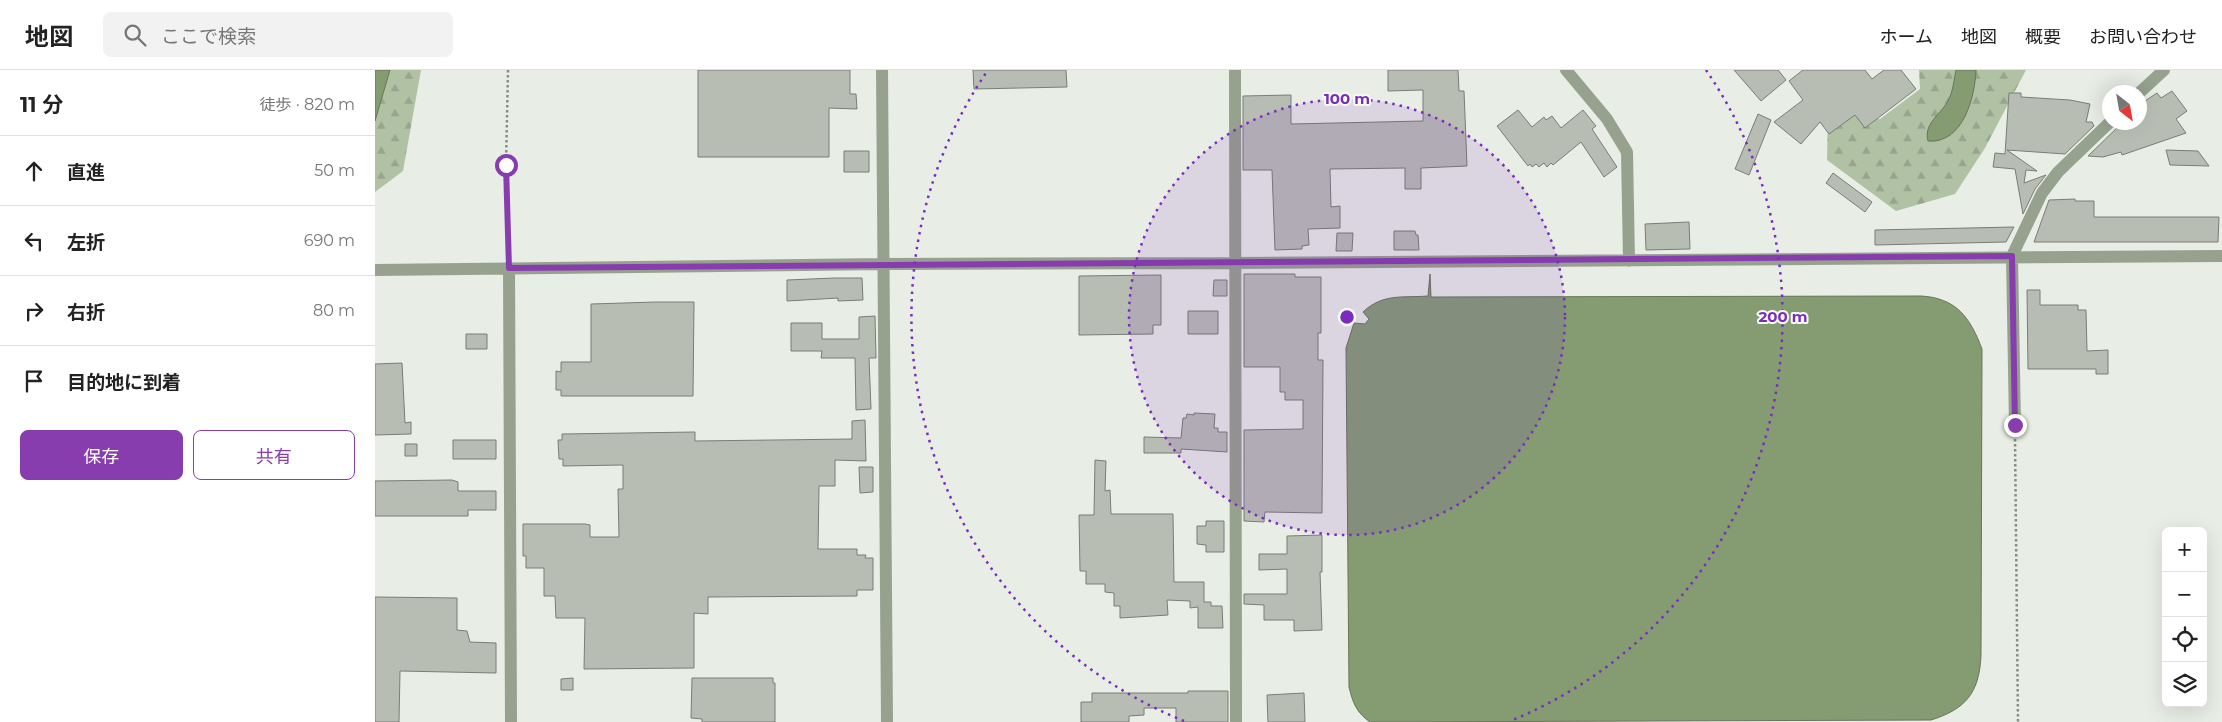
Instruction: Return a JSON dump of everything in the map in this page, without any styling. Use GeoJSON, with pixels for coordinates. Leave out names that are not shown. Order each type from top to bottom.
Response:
{"type":"FeatureCollection","features":[{"type":"Feature","properties":{"kind":"street"},"geometry":{"type":"LineString","coordinates":[[882,70],[887,722]]}},
{"type":"Feature","properties":{"kind":"street"},"geometry":{"type":"LineString","coordinates":[[1235,70],[1236,722]]}},
{"type":"Feature","properties":{"kind":"street"},"geometry":{"type":"LineString","coordinates":[[1566,70],[1607,119],[1627,152],[1629,261]]}},
{"type":"Feature","properties":{"kind":"street"},"geometry":{"type":"LineString","coordinates":[[2147,85],[2164,70]]}},
{"type":"Feature","properties":{"kind":"street"},"geometry":{"type":"LineString","coordinates":[[2015,425],[2012,256],[2042,193],[2058,172],[2102,130]]}},
{"type":"Feature","properties":{"kind":"street"},"geometry":{"type":"LineString","coordinates":[[375,270],[884,264],[2222,256]]}},
{"type":"Feature","properties":{"kind":"street"},"geometry":{"type":"LineString","coordinates":[[509,268],[511,722]]}},
{"type":"Feature","properties":{"kind":"path"},"geometry":{"type":"LineString","coordinates":[[508,70],[506,165],[509,268]]}},
{"type":"Feature","properties":{"kind":"path"},"geometry":{"type":"LineString","coordinates":[[2015,425],[2018,722]]}},
{"type":"Feature","properties":{"kind":"green space"},"geometry":{"type":"Polygon","coordinates":[[[375,70],[421,70],[403,171],[375,192],[375,70]]]}},
{"type":"Feature","properties":{"kind":"green space"},"geometry":{"type":"Polygon","coordinates":[[[1919,70],[2026,70],[1985,148],[1955,194],[1896,211],[1827,160],[1828,113],[1880,119],[1920,89],[1919,70]]]}},
{"type":"Feature","properties":{"kind":"shaded area"},"geometry":{"type":"Polygon","coordinates":[[[375,70],[390,70],[375,121],[375,70]]]}},
{"type":"Feature","properties":{"kind":"shaded area"},"geometry":{"type":"Polygon","coordinates":[[[1956,70],[1976,70],[1970,105],[1965,117],[1950,135],[1940,140],[1928,141],[1928,129],[1950,97],[1956,70]]]}},
{"type":"Feature","properties":{"kind":"shaded area"},"geometry":{"type":"Polygon","coordinates":[[[1430,274],[1431,297],[1921,296],[1953,305],[1967,319],[1982,349],[1981,656],[1980,669],[1974,690],[1968,698],[1953,711],[1931,720],[1370,722],[1361,715],[1352,698],[1349,687],[1346,348],[1354,323],[1365,324],[1369,319],[1363,312],[1386,299],[1428,296],[1430,274]]]}},
{"type":"Feature","properties":{"kind":"building"},"geometry":{"type":"Polygon","coordinates":[[[698,70],[850,70],[850,94],[856,94],[857,109],[829,108],[829,157],[698,157],[698,70]]]}},
{"type":"Feature","properties":{"kind":"building"},"geometry":{"type":"Polygon","coordinates":[[[973,70],[1066,70],[1067,87],[974,89],[973,70]]]}},
{"type":"Feature","properties":{"kind":"building"},"geometry":{"type":"Polygon","coordinates":[[[1388,70],[1458,70],[1459,91],[1464,91],[1467,166],[1421,168],[1421,189],[1405,189],[1405,168],[1330,169],[1331,207],[1340,206],[1340,228],[1308,229],[1309,245],[1302,246],[1302,249],[1275,250],[1272,170],[1243,170],[1243,96],[1291,95],[1291,124],[1423,121],[1423,90],[1388,91],[1388,70]]]}},
{"type":"Feature","properties":{"kind":"building"},"geometry":{"type":"Polygon","coordinates":[[[1734,70],[1778,70],[1786,80],[1761,101],[1734,70]]]}},
{"type":"Feature","properties":{"kind":"building"},"geometry":{"type":"Polygon","coordinates":[[[1803,70],[1865,70],[1872,79],[1884,70],[1901,70],[1916,89],[1865,128],[1855,115],[1829,134],[1820,122],[1801,144],[1774,122],[1803,100],[1789,81],[1803,70]]]}},
{"type":"Feature","properties":{"kind":"building"},"geometry":{"type":"Polygon","coordinates":[[[2172,91],[2187,111],[2176,119],[2186,133],[2122,155],[2121,152],[2103,157],[2088,156],[2115,130],[2147,130],[2147,100],[2157,93],[2161,98],[2172,91]]]}},
{"type":"Feature","properties":{"kind":"building"},"geometry":{"type":"Polygon","coordinates":[[[2009,93],[2021,93],[2021,97],[2070,100],[2090,104],[2086,122],[2092,122],[2094,126],[2065,154],[2007,150],[2037,171],[2026,170],[2024,183],[2046,175],[2035,189],[2023,214],[2015,169],[1993,167],[1995,153],[2005,154],[2009,93]]]}},
{"type":"Feature","properties":{"kind":"building"},"geometry":{"type":"Polygon","coordinates":[[[1518,110],[1532,127],[1544,117],[1546,120],[1552,116],[1561,128],[1583,110],[1596,126],[1592,129],[1617,167],[1604,177],[1581,142],[1553,165],[1551,163],[1547,167],[1544,163],[1539,167],[1536,164],[1532,167],[1530,164],[1528,166],[1497,126],[1518,110]]]}},
{"type":"Feature","properties":{"kind":"building"},"geometry":{"type":"Polygon","coordinates":[[[1758,114],[1771,120],[1749,175],[1735,169],[1758,114]]]}},
{"type":"Feature","properties":{"kind":"building"},"geometry":{"type":"Polygon","coordinates":[[[2166,150],[2198,151],[2209,166],[2170,165],[2166,150]]]}},
{"type":"Feature","properties":{"kind":"building"},"geometry":{"type":"Polygon","coordinates":[[[844,151],[869,151],[869,172],[844,172],[844,151]]]}},
{"type":"Feature","properties":{"kind":"building"},"geometry":{"type":"Polygon","coordinates":[[[1833,173],[1872,202],[1865,212],[1826,183],[1833,173]]]}},
{"type":"Feature","properties":{"kind":"building"},"geometry":{"type":"Polygon","coordinates":[[[2075,199],[2075,201],[2094,201],[2094,217],[2219,217],[2218,242],[2034,242],[2049,200],[2075,199]]]}},
{"type":"Feature","properties":{"kind":"building"},"geometry":{"type":"Polygon","coordinates":[[[1689,222],[1690,249],[1646,250],[1645,224],[1689,222]]]}},
{"type":"Feature","properties":{"kind":"building"},"geometry":{"type":"Polygon","coordinates":[[[2014,227],[2006,242],[1875,245],[1875,230],[2014,227]]]}},
{"type":"Feature","properties":{"kind":"building"},"geometry":{"type":"Polygon","coordinates":[[[1394,231],[1415,231],[1416,235],[1418,235],[1419,250],[1394,250],[1394,231]]]}},
{"type":"Feature","properties":{"kind":"building"},"geometry":{"type":"Polygon","coordinates":[[[1337,233],[1353,233],[1352,251],[1336,251],[1337,233]]]}},
{"type":"Feature","properties":{"kind":"building"},"geometry":{"type":"Polygon","coordinates":[[[1244,274],[1295,274],[1295,277],[1321,277],[1321,333],[1318,333],[1318,360],[1323,360],[1322,513],[1265,512],[1264,522],[1244,521],[1244,430],[1303,429],[1303,400],[1285,400],[1285,392],[1280,392],[1280,367],[1244,367],[1244,274]]]}},
{"type":"Feature","properties":{"kind":"building"},"geometry":{"type":"Polygon","coordinates":[[[1161,275],[1161,325],[1153,325],[1153,334],[1079,335],[1079,276],[1161,275]]]}},
{"type":"Feature","properties":{"kind":"building"},"geometry":{"type":"Polygon","coordinates":[[[862,278],[863,300],[838,301],[838,298],[787,301],[787,280],[862,278]]]}},
{"type":"Feature","properties":{"kind":"building"},"geometry":{"type":"Polygon","coordinates":[[[1214,280],[1227,280],[1227,296],[1213,296],[1214,280]]]}},
{"type":"Feature","properties":{"kind":"building"},"geometry":{"type":"Polygon","coordinates":[[[2027,290],[2040,290],[2040,305],[2078,305],[2078,310],[2086,310],[2087,351],[2108,350],[2108,374],[2096,374],[2096,369],[2028,369],[2027,290]]]}},
{"type":"Feature","properties":{"kind":"building"},"geometry":{"type":"Polygon","coordinates":[[[694,302],[693,396],[561,396],[561,390],[556,390],[556,371],[561,372],[561,362],[591,362],[591,304],[694,302]]]}},
{"type":"Feature","properties":{"kind":"building"},"geometry":{"type":"Polygon","coordinates":[[[1188,311],[1218,311],[1218,334],[1188,334],[1188,311]]]}},
{"type":"Feature","properties":{"kind":"building"},"geometry":{"type":"Polygon","coordinates":[[[875,316],[876,358],[869,358],[871,409],[856,410],[855,358],[821,358],[822,351],[791,351],[791,323],[822,323],[822,339],[859,339],[859,317],[875,316]]]}},
{"type":"Feature","properties":{"kind":"building"},"geometry":{"type":"Polygon","coordinates":[[[466,334],[487,334],[487,349],[466,349],[466,334]]]}},
{"type":"Feature","properties":{"kind":"building"},"geometry":{"type":"Polygon","coordinates":[[[402,363],[405,423],[411,422],[411,434],[375,435],[375,364],[402,363]]]}},
{"type":"Feature","properties":{"kind":"building"},"geometry":{"type":"Polygon","coordinates":[[[1194,413],[1215,414],[1214,428],[1218,428],[1218,432],[1227,432],[1227,452],[1181,449],[1181,453],[1144,453],[1144,437],[1181,438],[1183,418],[1186,418],[1187,414],[1194,415],[1194,413]]]}},
{"type":"Feature","properties":{"kind":"building"},"geometry":{"type":"Polygon","coordinates":[[[865,420],[866,461],[835,460],[835,486],[819,486],[818,549],[857,549],[857,555],[866,555],[865,558],[873,558],[873,590],[857,590],[857,596],[708,597],[708,614],[694,613],[694,668],[584,669],[585,618],[556,618],[555,596],[544,596],[544,568],[526,568],[526,556],[523,556],[523,524],[585,524],[590,525],[590,537],[619,537],[618,489],[623,489],[623,465],[563,466],[563,459],[559,459],[558,440],[562,440],[562,434],[695,432],[695,441],[852,439],[852,421],[865,420]]]}},
{"type":"Feature","properties":{"kind":"building"},"geometry":{"type":"Polygon","coordinates":[[[453,440],[496,440],[496,459],[453,459],[453,440]]]}},
{"type":"Feature","properties":{"kind":"building"},"geometry":{"type":"Polygon","coordinates":[[[405,444],[417,444],[417,456],[405,456],[405,444]]]}},
{"type":"Feature","properties":{"kind":"building"},"geometry":{"type":"Polygon","coordinates":[[[1095,460],[1106,461],[1105,491],[1110,490],[1111,514],[1173,514],[1174,582],[1204,582],[1204,602],[1211,602],[1211,606],[1222,606],[1223,628],[1198,628],[1198,607],[1190,608],[1190,601],[1167,600],[1168,615],[1120,618],[1120,606],[1114,606],[1114,593],[1105,592],[1105,584],[1086,584],[1086,571],[1080,571],[1079,515],[1094,515],[1095,460]]]}},
{"type":"Feature","properties":{"kind":"building"},"geometry":{"type":"Polygon","coordinates":[[[859,467],[873,467],[873,492],[860,493],[859,467]]]}},
{"type":"Feature","properties":{"kind":"building"},"geometry":{"type":"Polygon","coordinates":[[[452,480],[458,482],[458,491],[496,491],[496,510],[468,510],[468,516],[375,516],[375,481],[452,480]]]}},
{"type":"Feature","properties":{"kind":"building"},"geometry":{"type":"Polygon","coordinates":[[[1206,521],[1224,521],[1224,552],[1206,552],[1206,545],[1197,544],[1197,526],[1206,526],[1206,521]]]}},
{"type":"Feature","properties":{"kind":"building"},"geometry":{"type":"Polygon","coordinates":[[[1322,535],[1322,572],[1320,572],[1322,630],[1294,631],[1294,620],[1264,620],[1264,605],[1244,604],[1244,594],[1287,594],[1287,569],[1259,570],[1259,554],[1287,554],[1287,536],[1322,535]]]}},
{"type":"Feature","properties":{"kind":"building"},"geometry":{"type":"Polygon","coordinates":[[[375,597],[457,598],[457,630],[467,631],[470,642],[496,643],[496,673],[400,671],[399,722],[375,722],[375,597]]]}},
{"type":"Feature","properties":{"kind":"building"},"geometry":{"type":"Polygon","coordinates":[[[573,678],[573,690],[561,690],[561,679],[573,678]]]}},
{"type":"Feature","properties":{"kind":"building"},"geometry":{"type":"Polygon","coordinates":[[[692,678],[773,678],[773,683],[775,683],[775,722],[702,722],[702,719],[691,718],[692,678]]]}},
{"type":"Feature","properties":{"kind":"building"},"geometry":{"type":"Polygon","coordinates":[[[1188,691],[1228,691],[1228,722],[1176,722],[1176,708],[1144,708],[1144,715],[1129,716],[1129,722],[1081,722],[1081,702],[1092,702],[1092,693],[1188,693],[1188,691]]]}},
{"type":"Feature","properties":{"kind":"building"},"geometry":{"type":"Polygon","coordinates":[[[1304,693],[1305,722],[1268,722],[1267,695],[1304,693]]]}},
{"type":"Feature","properties":{"kind":"route"},"geometry":{"type":"LineString","coordinates":[[506,165],[509,268],[884,264],[1629,261],[2012,256],[2015,425]]}}]}
